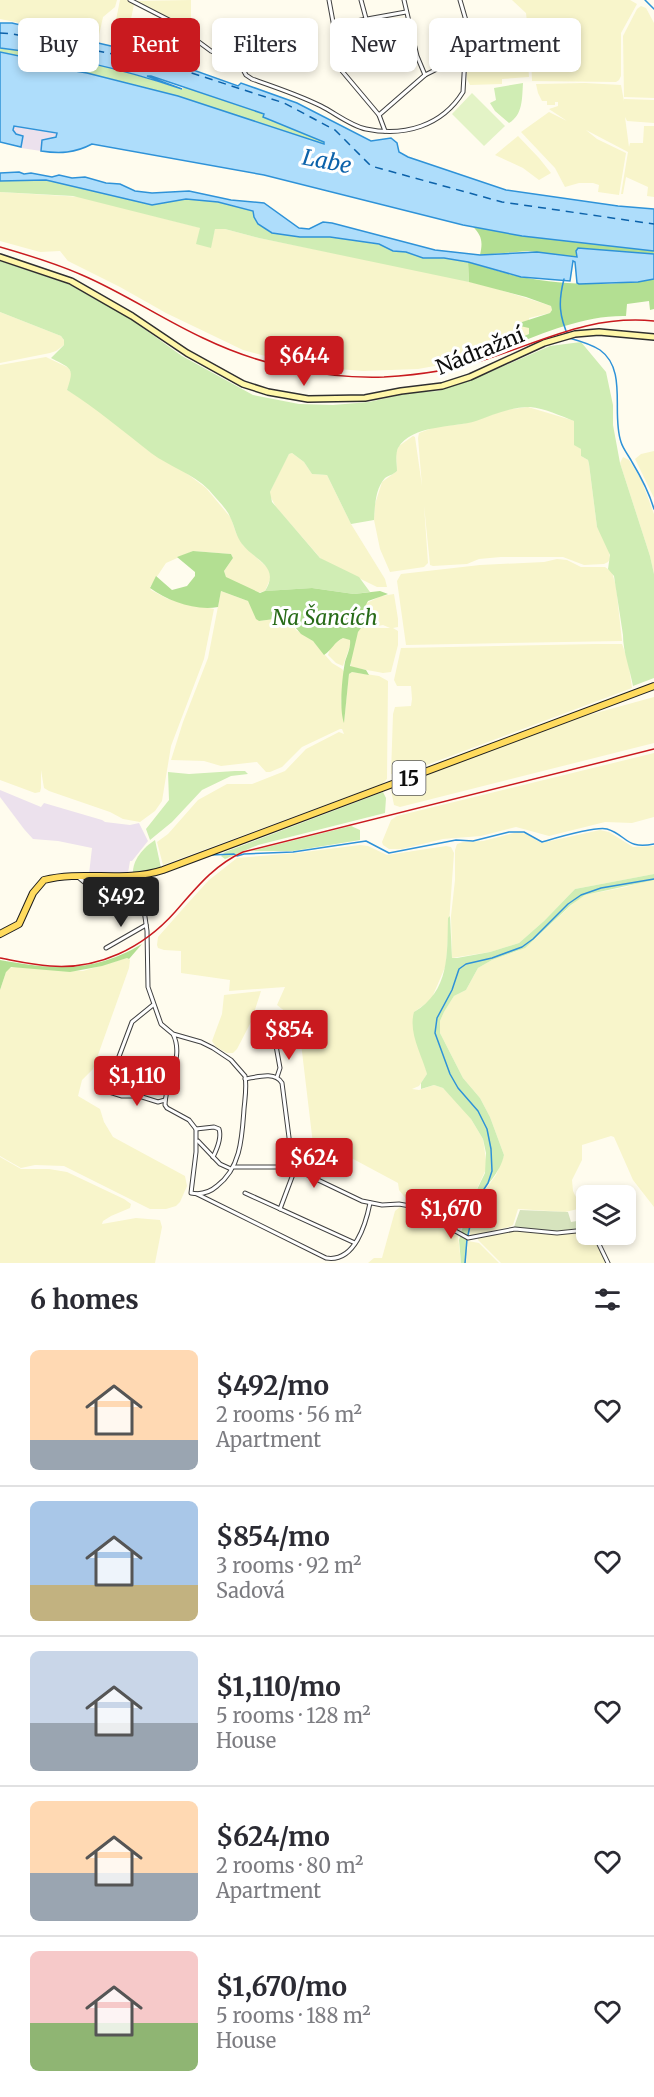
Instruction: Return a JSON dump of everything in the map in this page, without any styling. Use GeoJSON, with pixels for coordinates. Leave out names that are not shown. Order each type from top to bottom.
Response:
{"type":"FeatureCollection","features":[{"type":"Feature","properties":{"kind":"main road","name":"Nádražní"},"geometry":{"type":"LineString","coordinates":[[0,257],[61,276],[132,316],[187,353],[233,380],[268,392],[308,399],[365,398],[401,390],[442,386],[470,377],[567,335],[595,332],[654,338]]}},
{"type":"Feature","properties":{"kind":"main road","name":"15"},"geometry":{"type":"LineString","coordinates":[[0,934],[19,924],[33,893],[44,880],[139,876],[163,870],[654,686]]}},
{"type":"Feature","properties":{"kind":"street"},"geometry":{"type":"LineString","coordinates":[[130,0],[169,20],[211,51],[239,62],[246,75],[252,80],[304,99],[360,128],[402,131],[419,128],[437,120],[463,92],[464,72]]}},
{"type":"Feature","properties":{"kind":"street"},"geometry":{"type":"LineString","coordinates":[[329,0],[332,18]]}},
{"type":"Feature","properties":{"kind":"street"},"geometry":{"type":"LineString","coordinates":[[361,0],[366,18]]}},
{"type":"Feature","properties":{"kind":"street"},"geometry":{"type":"LineString","coordinates":[[404,0],[408,18]]}},
{"type":"Feature","properties":{"kind":"street"},"geometry":{"type":"LineString","coordinates":[[460,0],[465,18]]}},
{"type":"Feature","properties":{"kind":"street"},"geometry":{"type":"LineString","coordinates":[[376,18],[406,12]]}},
{"type":"Feature","properties":{"kind":"street"},"geometry":{"type":"LineString","coordinates":[[417,52],[425,75]]}},
{"type":"Feature","properties":{"kind":"street"},"geometry":{"type":"LineString","coordinates":[[343,72],[379,115],[385,131]]}},
{"type":"Feature","properties":{"kind":"street"},"geometry":{"type":"LineString","coordinates":[[379,115],[431,72]]}},
{"type":"Feature","properties":{"kind":"street"},"geometry":{"type":"LineString","coordinates":[[78,877],[107,895],[117,896],[127,892]]}},
{"type":"Feature","properties":{"kind":"street"},"geometry":{"type":"LineString","coordinates":[[121,877],[127,892],[142,906],[146,926],[147,981],[161,1024],[173,1034],[213,1048],[241,1070],[245,1079],[242,1137],[233,1168],[226,1179],[216,1187],[208,1192],[197,1194]]}},
{"type":"Feature","properties":{"kind":"street"},"geometry":{"type":"LineString","coordinates":[[106,948],[146,926]]}},
{"type":"Feature","properties":{"kind":"street"},"geometry":{"type":"LineString","coordinates":[[153,1005],[132,1022],[106,1091],[122,1096],[139,1096],[158,1102],[165,1100]]}},
{"type":"Feature","properties":{"kind":"street"},"geometry":{"type":"LineString","coordinates":[[173,1034],[177,1058],[165,1100],[167,1108],[189,1120],[196,1128],[197,1140],[191,1193],[332,1259],[342,1259],[348,1255],[364,1227],[370,1203]]}},
{"type":"Feature","properties":{"kind":"street"},"geometry":{"type":"LineString","coordinates":[[275,1040],[280,1068],[277,1077]]}},
{"type":"Feature","properties":{"kind":"street"},"geometry":{"type":"LineString","coordinates":[[245,1079],[277,1077]]}},
{"type":"Feature","properties":{"kind":"street"},"geometry":{"type":"LineString","coordinates":[[277,1077],[282,1083],[285,1099],[292,1168],[280,1209]]}},
{"type":"Feature","properties":{"kind":"street"},"geometry":{"type":"LineString","coordinates":[[196,1128],[219,1129],[217,1148],[213,1157]]}},
{"type":"Feature","properties":{"kind":"street"},"geometry":{"type":"LineString","coordinates":[[197,1140],[228,1169],[292,1168],[370,1203],[410,1206],[468,1238],[515,1229],[556,1233],[576,1231]]}},
{"type":"Feature","properties":{"kind":"street"},"geometry":{"type":"LineString","coordinates":[[245,1193],[355,1243]]}},
{"type":"Feature","properties":{"kind":"street"},"geometry":{"type":"LineString","coordinates":[[599,1245],[608,1263]]}},
{"type":"Feature","properties":{"kind":"shaded area"},"geometry":{"type":"Polygon","coordinates":[[[0,0],[117,0],[115,7],[103,17],[99,35],[99,18],[18,18],[18,23],[0,19],[0,0]]]}},
{"type":"Feature","properties":{"kind":"shaded area"},"geometry":{"type":"Polygon","coordinates":[[[120,0],[127,0],[134,4],[131,18],[116,18],[120,0]]]}},
{"type":"Feature","properties":{"kind":"shaded area"},"geometry":{"type":"Polygon","coordinates":[[[191,0],[191,18],[168,18],[135,1],[191,0]]]}},
{"type":"Feature","properties":{"kind":"shaded area"},"geometry":{"type":"Polygon","coordinates":[[[512,0],[630,0],[637,4],[621,33],[621,76],[619,80],[616,82],[532,81],[532,72],[581,72],[581,18],[527,18],[526,13],[512,0]]]}},
{"type":"Feature","properties":{"kind":"shaded area"},"geometry":{"type":"Polygon","coordinates":[[[641,6],[646,8],[654,23],[654,98],[624,97],[623,36],[637,9],[641,6]]]}},
{"type":"Feature","properties":{"kind":"shaded area"},"geometry":{"type":"Polygon","coordinates":[[[467,72],[529,72],[529,77],[502,79],[502,84],[470,85],[467,72]]]}},
{"type":"Feature","properties":{"kind":"shaded area"},"geometry":{"type":"Polygon","coordinates":[[[536,84],[621,85],[624,101],[624,99],[654,100],[654,123],[627,121],[625,117],[629,147],[630,143],[643,143],[644,126],[654,126],[654,197],[647,196],[648,187],[626,177],[623,194],[621,194],[628,152],[586,130],[597,139],[626,153],[619,195],[598,192],[599,185],[593,183],[579,183],[565,187],[555,168],[521,132],[549,112],[567,121],[549,109],[558,106],[558,102],[555,102],[555,105],[547,105],[547,101],[542,101],[536,84]]]}},
{"type":"Feature","properties":{"kind":"shaded area"},"geometry":{"type":"Polygon","coordinates":[[[14,125],[58,135],[43,140],[41,151],[21,148],[23,136],[16,134],[13,130],[14,125]]]}},
{"type":"Feature","properties":{"kind":"shaded area"},"geometry":{"type":"Polygon","coordinates":[[[518,136],[551,173],[539,180],[523,168],[495,155],[518,136]]]}},
{"type":"Feature","properties":{"kind":"shaded area"},"geometry":{"type":"Polygon","coordinates":[[[0,192],[81,197],[201,228],[210,248],[215,229],[225,229],[491,287],[551,306],[552,310],[550,313],[529,318],[529,334],[473,357],[440,365],[418,369],[363,371],[313,367],[295,358],[292,360],[277,359],[243,350],[166,313],[68,261],[60,251],[40,252],[0,241],[0,192]]]}},
{"type":"Feature","properties":{"kind":"shaded area"},"geometry":{"type":"Polygon","coordinates":[[[0,312],[61,336],[64,345],[50,353],[0,363],[0,312]]]}},
{"type":"Feature","properties":{"kind":"shaded area"},"geometry":{"type":"Polygon","coordinates":[[[46,357],[69,368],[73,376],[67,390],[97,408],[150,452],[181,469],[206,488],[231,518],[243,545],[269,569],[271,577],[265,591],[257,593],[226,578],[224,571],[233,558],[231,554],[193,551],[166,563],[150,587],[151,590],[168,599],[214,609],[204,659],[171,746],[162,801],[155,811],[140,822],[123,819],[110,812],[49,791],[44,788],[41,770],[40,792],[35,793],[0,780],[0,365],[46,357]]]}},
{"type":"Feature","properties":{"kind":"shaded area"},"geometry":{"type":"Polygon","coordinates":[[[528,407],[575,421],[574,442],[581,449],[581,456],[588,460],[597,527],[609,549],[608,562],[584,565],[563,557],[501,557],[479,559],[467,564],[433,566],[430,565],[424,505],[428,563],[424,567],[390,572],[380,549],[374,520],[375,504],[382,482],[397,471],[396,453],[399,446],[413,436],[415,437],[422,486],[419,433],[435,427],[477,420],[504,410],[528,407]]]}},
{"type":"Feature","properties":{"kind":"shaded area"},"geometry":{"type":"Polygon","coordinates":[[[654,451],[654,498],[635,459],[641,454],[654,451]]]}},
{"type":"Feature","properties":{"kind":"shaded area"},"geometry":{"type":"Polygon","coordinates":[[[292,453],[304,462],[312,474],[327,475],[351,524],[385,579],[387,587],[377,587],[322,560],[276,507],[270,492],[289,454],[292,453]]]}},
{"type":"Feature","properties":{"kind":"shaded area"},"geometry":{"type":"Polygon","coordinates":[[[623,457],[629,460],[641,479],[654,514],[654,574],[620,463],[623,457]]]}},
{"type":"Feature","properties":{"kind":"shaded area"},"geometry":{"type":"Polygon","coordinates":[[[557,559],[567,560],[581,567],[605,567],[612,572],[616,586],[622,641],[406,645],[397,581],[401,574],[557,559]]]}},
{"type":"Feature","properties":{"kind":"shaded area"},"geometry":{"type":"Polygon","coordinates":[[[221,591],[248,601],[259,621],[282,618],[289,620],[296,630],[313,641],[332,663],[342,669],[345,673],[341,701],[344,722],[349,674],[352,672],[379,676],[388,681],[387,779],[382,784],[163,865],[157,842],[168,834],[198,800],[227,784],[252,784],[285,771],[306,749],[339,732],[344,734],[340,729],[302,747],[282,767],[270,772],[266,772],[257,762],[221,766],[204,761],[171,760],[208,658],[221,591]]]}},
{"type":"Feature","properties":{"kind":"shaded area"},"geometry":{"type":"Polygon","coordinates":[[[394,594],[398,627],[393,628],[398,631],[398,645],[391,672],[383,673],[351,667],[350,660],[355,638],[360,628],[390,628],[383,625],[378,626],[363,619],[361,614],[365,604],[381,596],[394,594]]]}},
{"type":"Feature","properties":{"kind":"shaded area"},"geometry":{"type":"Polygon","coordinates":[[[343,638],[350,639],[351,643],[343,666],[328,655],[331,646],[343,638]]]}},
{"type":"Feature","properties":{"kind":"shaded area"},"geometry":{"type":"Polygon","coordinates":[[[622,644],[628,660],[632,688],[400,775],[391,774],[393,714],[395,707],[411,706],[412,699],[411,686],[397,686],[394,680],[401,648],[622,644]]]}},
{"type":"Feature","properties":{"kind":"shaded area"},"geometry":{"type":"Polygon","coordinates":[[[654,697],[654,743],[400,807],[394,805],[391,790],[393,787],[585,716],[654,697]]]}},
{"type":"Feature","properties":{"kind":"shaded area"},"geometry":{"type":"Polygon","coordinates":[[[654,753],[654,817],[632,823],[605,822],[549,836],[516,827],[481,836],[443,839],[402,849],[389,849],[382,842],[391,820],[397,816],[654,753]]]}},
{"type":"Feature","properties":{"kind":"shaded area"},"geometry":{"type":"Polygon","coordinates":[[[0,790],[41,807],[44,803],[105,822],[130,825],[139,823],[148,841],[130,861],[128,873],[89,874],[92,848],[33,839],[0,797],[0,790]]]}},
{"type":"Feature","properties":{"kind":"shaded area"},"geometry":{"type":"Polygon","coordinates":[[[600,830],[609,832],[633,847],[654,846],[654,874],[575,889],[519,943],[490,952],[452,958],[451,916],[457,844],[483,841],[518,832],[527,834],[541,843],[600,830]]]}},
{"type":"Feature","properties":{"kind":"shaded area"},"geometry":{"type":"Polygon","coordinates":[[[368,846],[387,855],[446,846],[451,847],[454,853],[446,965],[431,1000],[414,1012],[427,1074],[419,1086],[412,1089],[419,1090],[434,1085],[443,1088],[468,1114],[483,1139],[487,1167],[469,1206],[464,1226],[460,1229],[407,1200],[399,1190],[398,1183],[342,1153],[340,1151],[343,1146],[336,1154],[313,1144],[300,1035],[296,1020],[277,1005],[285,987],[229,991],[230,980],[181,973],[181,951],[164,950],[158,948],[157,945],[158,937],[209,880],[237,858],[368,846]]]}},
{"type":"Feature","properties":{"kind":"shaded area"},"geometry":{"type":"Polygon","coordinates":[[[654,880],[654,1207],[633,1180],[614,1137],[611,1136],[582,1145],[582,1160],[572,1180],[576,1209],[565,1212],[518,1209],[513,1225],[470,1236],[469,1231],[477,1201],[496,1175],[504,1155],[490,1117],[480,1098],[463,1078],[440,1033],[440,1021],[444,1012],[454,996],[466,990],[478,968],[492,960],[518,951],[535,939],[577,900],[585,895],[654,880]]]}},
{"type":"Feature","properties":{"kind":"shaded area"},"geometry":{"type":"Polygon","coordinates":[[[127,958],[130,960],[129,968],[93,1069],[82,1080],[78,1096],[100,1109],[104,1122],[113,1137],[185,1176],[187,1186],[180,1202],[166,1209],[150,1209],[64,1166],[35,1165],[21,1168],[0,1156],[0,990],[7,968],[83,971],[127,958]]]}},
{"type":"Feature","properties":{"kind":"shaded area"},"geometry":{"type":"Polygon","coordinates":[[[261,991],[251,1022],[237,1049],[233,1053],[227,1053],[216,1047],[212,1041],[222,1014],[224,995],[261,991]]]}},
{"type":"Feature","properties":{"kind":"shaded area"},"geometry":{"type":"Polygon","coordinates":[[[0,1157],[21,1169],[49,1169],[67,1172],[131,1204],[130,1208],[111,1216],[102,1224],[136,1218],[160,1220],[162,1227],[155,1263],[0,1263],[0,1157]]]}},
{"type":"Feature","properties":{"kind":"shaded area"},"geometry":{"type":"Polygon","coordinates":[[[400,1207],[426,1216],[458,1236],[461,1263],[368,1263],[374,1258],[382,1258],[395,1211],[400,1207]]]}},
{"type":"Feature","properties":{"kind":"shaded area"},"geometry":{"type":"Polygon","coordinates":[[[516,1230],[556,1234],[576,1233],[576,1245],[598,1245],[605,1263],[501,1263],[478,1238],[516,1230]]]}},
{"type":"Feature","properties":{"kind":"shaded area"},"geometry":{"type":"Polygon","coordinates":[[[468,1241],[479,1243],[499,1263],[466,1263],[468,1241]]]}},
{"type":"Feature","properties":{"kind":"green space"},"geometry":{"type":"Polygon","coordinates":[[[0,48],[18,50],[18,56],[0,52],[0,48]]]}},
{"type":"Feature","properties":{"kind":"green space"},"geometry":{"type":"Polygon","coordinates":[[[99,64],[111,67],[111,72],[126,72],[182,89],[185,87],[265,114],[264,117],[324,142],[324,145],[178,96],[78,72],[99,72],[99,64]]]}},
{"type":"Feature","properties":{"kind":"green space"},"geometry":{"type":"Polygon","coordinates":[[[523,83],[519,111],[514,120],[509,123],[495,111],[490,103],[496,100],[494,88],[523,83]]]}},
{"type":"Feature","properties":{"kind":"green space"},"geometry":{"type":"Polygon","coordinates":[[[472,93],[505,126],[484,146],[452,114],[472,93]]]}},
{"type":"Feature","properties":{"kind":"green space"},"geometry":{"type":"Polygon","coordinates":[[[46,180],[152,205],[186,199],[218,202],[253,211],[258,224],[272,233],[300,237],[330,237],[383,245],[393,251],[406,252],[424,258],[444,258],[468,262],[469,282],[225,229],[215,229],[211,248],[196,244],[200,228],[73,196],[0,192],[0,181],[46,180]]]}},
{"type":"Feature","properties":{"kind":"green space"},"geometry":{"type":"Polygon","coordinates":[[[472,226],[522,236],[654,251],[654,254],[578,248],[577,257],[528,251],[480,255],[481,239],[472,226]]]}},
{"type":"Feature","properties":{"kind":"green space"},"geometry":{"type":"Polygon","coordinates":[[[0,261],[68,284],[129,318],[182,356],[253,395],[299,404],[333,405],[369,402],[409,393],[438,391],[483,375],[550,346],[581,342],[606,372],[613,405],[613,425],[620,463],[654,574],[654,678],[633,686],[624,648],[614,576],[608,569],[610,555],[597,527],[588,460],[581,456],[581,449],[574,445],[574,421],[552,412],[523,407],[476,421],[434,428],[413,435],[404,440],[398,448],[397,471],[385,478],[379,487],[374,520],[351,524],[327,475],[312,474],[304,462],[292,453],[289,454],[270,492],[272,502],[320,558],[359,577],[370,592],[354,594],[312,588],[265,591],[270,575],[268,569],[242,544],[227,511],[209,490],[151,453],[67,390],[71,376],[70,369],[51,358],[64,345],[61,336],[0,312],[0,261]]]}},
{"type":"Feature","properties":{"kind":"green space"},"geometry":{"type":"Polygon","coordinates":[[[468,262],[521,277],[554,282],[604,284],[654,279],[654,309],[650,310],[649,301],[627,304],[626,316],[590,319],[538,335],[487,355],[473,357],[529,334],[529,328],[520,326],[519,323],[550,313],[552,310],[551,306],[526,297],[469,282],[468,262]]]}},
{"type":"Feature","properties":{"kind":"green space","name":"Na Šancích"},"geometry":{"type":"Polygon","coordinates":[[[193,551],[231,554],[233,558],[224,571],[226,577],[260,593],[312,588],[354,594],[380,591],[388,594],[368,601],[361,614],[363,619],[376,625],[361,628],[358,632],[350,666],[366,670],[369,675],[352,672],[349,674],[344,723],[342,684],[350,640],[343,638],[324,655],[313,641],[301,634],[289,620],[282,618],[259,621],[256,619],[248,601],[221,591],[218,607],[200,608],[173,601],[150,588],[156,576],[172,590],[187,586],[195,576],[195,572],[177,557],[193,551]]]}},
{"type":"Feature","properties":{"kind":"green space"},"geometry":{"type":"Polygon","coordinates":[[[245,771],[248,774],[231,776],[202,790],[172,822],[150,840],[146,829],[169,800],[168,772],[189,774],[245,771]]]}},
{"type":"Feature","properties":{"kind":"green space"},"geometry":{"type":"Polygon","coordinates":[[[383,792],[386,798],[385,813],[258,845],[225,859],[221,856],[225,852],[383,792]]]}},
{"type":"Feature","properties":{"kind":"green space"},"geometry":{"type":"Polygon","coordinates":[[[351,826],[360,830],[360,840],[293,851],[251,851],[351,826]]]}},
{"type":"Feature","properties":{"kind":"green space"},"geometry":{"type":"Polygon","coordinates":[[[155,840],[161,868],[133,874],[134,864],[140,854],[155,840]]]}},
{"type":"Feature","properties":{"kind":"green space"},"geometry":{"type":"Polygon","coordinates":[[[654,874],[654,880],[585,895],[525,948],[492,960],[478,968],[466,990],[454,996],[444,1012],[440,1021],[440,1033],[463,1078],[480,1098],[490,1117],[504,1155],[496,1174],[480,1195],[474,1208],[466,1263],[461,1263],[459,1240],[469,1206],[485,1173],[486,1153],[483,1139],[471,1119],[443,1088],[434,1085],[421,1089],[421,1083],[427,1074],[413,1028],[414,1012],[434,994],[444,971],[448,918],[450,916],[452,958],[490,952],[519,943],[575,889],[654,874]]]}},
{"type":"Feature","properties":{"kind":"green space"},"geometry":{"type":"Polygon","coordinates":[[[142,944],[129,959],[70,972],[11,967],[6,972],[0,990],[0,960],[38,966],[73,967],[107,960],[142,944]]]}},
{"type":"Feature","properties":{"kind":"green space"},"geometry":{"type":"Polygon","coordinates":[[[520,1210],[568,1212],[571,1222],[576,1221],[576,1230],[556,1231],[514,1227],[520,1210]]]}},
{"type":"Feature","properties":{"kind":"water"},"geometry":{"type":"Polygon","coordinates":[[[0,23],[18,24],[18,51],[0,48],[0,23]]]}},
{"type":"Feature","properties":{"kind":"water"},"geometry":{"type":"Polygon","coordinates":[[[99,43],[111,46],[111,69],[99,66],[99,43]]]}},
{"type":"Feature","properties":{"kind":"water","name":"Labe"},"geometry":{"type":"Polygon","coordinates":[[[0,52],[18,56],[18,72],[87,73],[178,96],[324,144],[324,142],[263,117],[264,114],[151,76],[147,76],[182,89],[124,72],[199,72],[238,86],[241,83],[297,103],[371,141],[391,138],[397,143],[399,152],[408,157],[506,190],[654,209],[654,251],[522,236],[463,225],[264,175],[92,144],[67,152],[41,151],[42,140],[56,137],[57,133],[14,126],[13,130],[16,134],[23,136],[21,147],[0,142],[0,52]]]}},
{"type":"Feature","properties":{"kind":"water"},"geometry":{"type":"Polygon","coordinates":[[[19,172],[52,177],[59,175],[72,178],[85,177],[120,184],[135,191],[152,193],[189,191],[231,200],[264,203],[299,228],[309,229],[323,222],[332,223],[435,250],[480,255],[537,252],[577,257],[578,248],[654,254],[654,279],[638,282],[579,284],[573,261],[570,281],[521,277],[468,262],[444,258],[423,258],[406,252],[393,251],[379,244],[330,237],[300,237],[272,233],[258,224],[253,211],[218,202],[186,199],[152,205],[46,180],[0,181],[0,173],[19,172]]]}},
{"type":"Feature","properties":{"kind":"waterway"},"geometry":{"type":"LineString","coordinates":[[645,0],[654,9]]}},
{"type":"Feature","properties":{"kind":"waterway"},"geometry":{"type":"LineString","coordinates":[[564,279],[560,309],[569,338],[600,350],[609,359],[614,369],[618,431],[621,442],[654,509]]}},
{"type":"Feature","properties":{"kind":"waterway"},"geometry":{"type":"LineString","coordinates":[[211,855],[234,854],[237,856],[293,852],[366,841],[389,853],[456,840],[473,841],[509,832],[524,832],[542,842],[594,829],[607,829],[638,845],[654,844]]}},
{"type":"Feature","properties":{"kind":"waterway"},"geometry":{"type":"LineString","coordinates":[[116,879],[135,878]]}},
{"type":"Feature","properties":{"kind":"waterway"},"geometry":{"type":"LineString","coordinates":[[468,1235],[475,1203],[488,1183],[492,1171],[487,1129],[478,1111],[458,1088],[450,1074],[435,1033],[437,1018],[452,990],[459,969],[466,964],[492,958],[522,947],[568,904],[581,895],[601,888],[654,879]]}},
{"type":"Feature","properties":{"kind":"waterway"},"geometry":{"type":"LineString","coordinates":[[465,1263],[467,1239]]}},
{"type":"Feature","properties":{"kind":"ferry route"},"geometry":{"type":"LineString","coordinates":[[0,33],[167,65],[284,103],[335,130],[371,166],[502,202],[654,224]]}},
{"type":"Feature","properties":{"kind":"railway"},"geometry":{"type":"LineString","coordinates":[[0,247],[82,275],[224,348],[269,363],[337,376],[384,377],[436,371],[475,363],[589,325],[631,320],[654,321]]}},
{"type":"Feature","properties":{"kind":"railway"},"geometry":{"type":"LineString","coordinates":[[0,958],[50,966],[68,966],[102,960],[134,946],[149,936],[214,870],[243,852],[654,749]]}}]}
